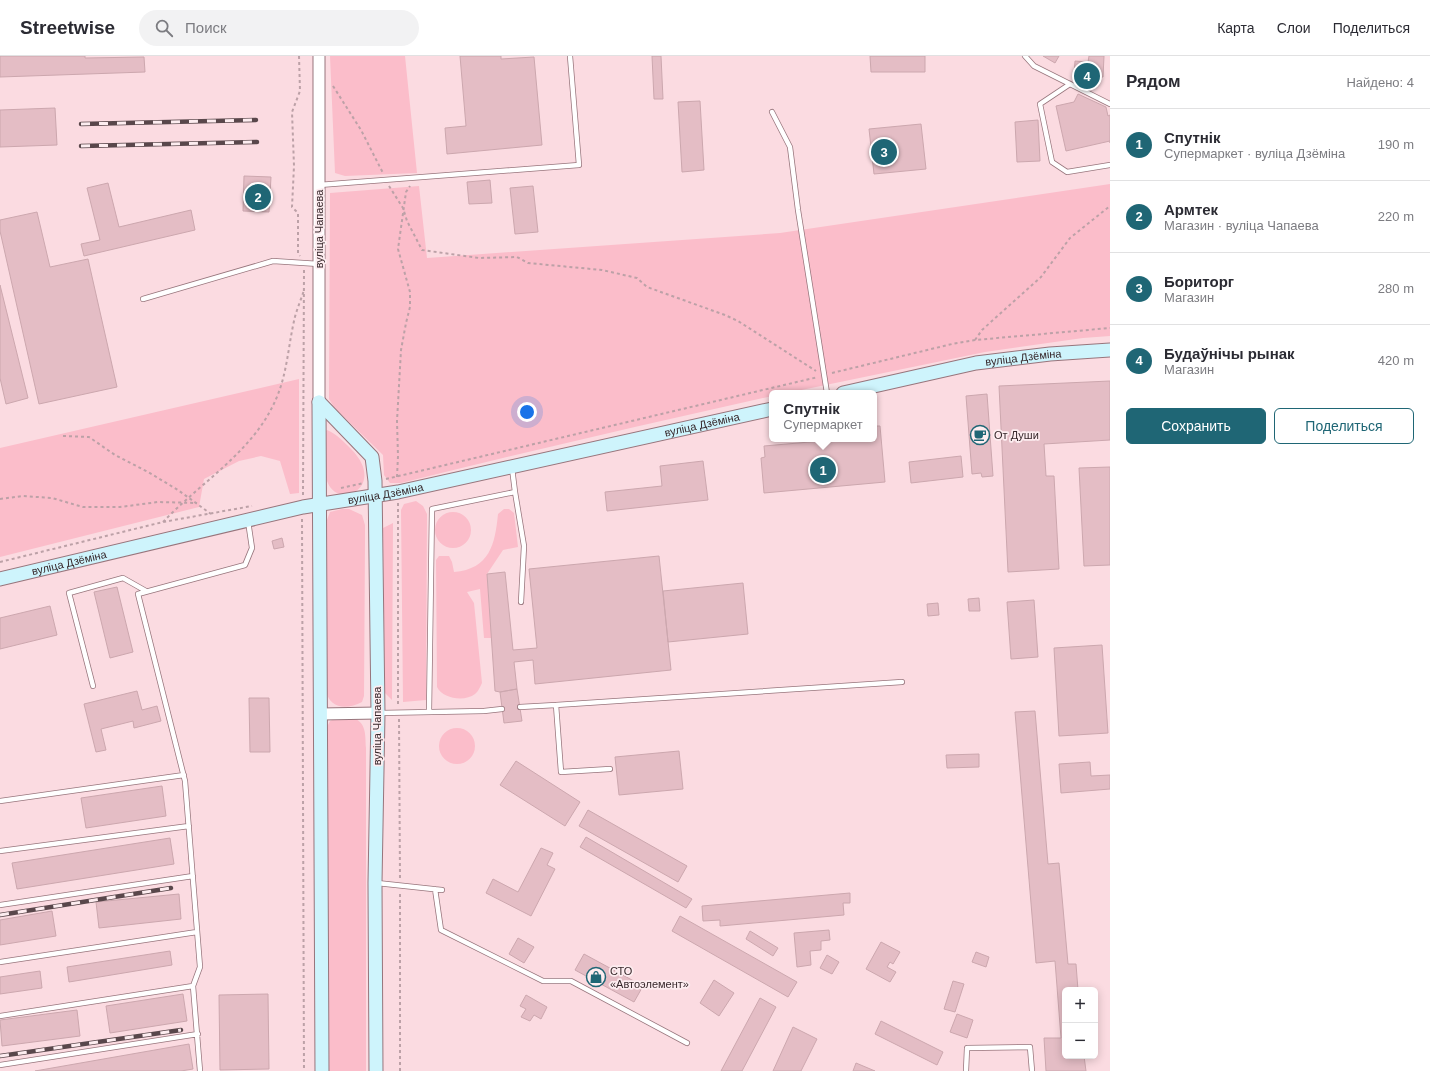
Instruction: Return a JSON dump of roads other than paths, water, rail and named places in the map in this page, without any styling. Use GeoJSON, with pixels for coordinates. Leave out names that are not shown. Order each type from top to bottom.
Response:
{"type":"FeatureCollection","features":[{"type":"Feature","properties":{"kind":"main road","name":"вуліца Дзёміна"},"geometry":{"type":"LineString","coordinates":[[856,390],[976,363],[1050,354],[1110,350]]}},
{"type":"Feature","properties":{"kind":"main road","name":"вуліца Чапаева"},"geometry":{"type":"LineString","coordinates":[[319,402],[372,457],[375,481],[378,713],[375,883],[376,1071]]}},
{"type":"Feature","properties":{"kind":"main road","name":"вуліца Чапаева"},"geometry":{"type":"LineString","coordinates":[[319,402],[322,1071]]}},
{"type":"Feature","properties":{"kind":"main road","name":"вуліца Дзёміна"},"geometry":{"type":"LineString","coordinates":[[0,579],[303,507],[319,499],[375,496],[398,492],[769,410]]}},
{"type":"Feature","properties":{"kind":"street","name":"вуліца Чапаева"},"geometry":{"type":"LineString","coordinates":[[319,402],[320,56]]}},
{"type":"Feature","properties":{"kind":"street"},"geometry":{"type":"LineString","coordinates":[[321,714],[378,713]]}},
{"type":"Feature","properties":{"kind":"lane"},"geometry":{"type":"LineString","coordinates":[[319,185],[579,166],[570,56]]}},
{"type":"Feature","properties":{"kind":"lane"},"geometry":{"type":"LineString","coordinates":[[1025,56],[1034,66],[1110,104]]}},
{"type":"Feature","properties":{"kind":"lane"},"geometry":{"type":"LineString","coordinates":[[1070,84],[1040,104],[1052,162],[1067,172],[1110,165]]}},
{"type":"Feature","properties":{"kind":"lane"},"geometry":{"type":"LineString","coordinates":[[772,112],[790,147],[826,390]]}},
{"type":"Feature","properties":{"kind":"lane"},"geometry":{"type":"LineString","coordinates":[[143,299],[272,261],[319,264]]}},
{"type":"Feature","properties":{"kind":"lane"},"geometry":{"type":"LineString","coordinates":[[512,466],[524,546],[521,602]]}},
{"type":"Feature","properties":{"kind":"lane"},"geometry":{"type":"LineString","coordinates":[[429,712],[432,509],[515,492]]}},
{"type":"Feature","properties":{"kind":"lane"},"geometry":{"type":"LineString","coordinates":[[200,1071],[193,986],[200,967],[184,774],[138,594],[245,564],[252,548],[248,520]]}},
{"type":"Feature","properties":{"kind":"lane"},"geometry":{"type":"LineString","coordinates":[[93,686],[69,593],[123,578],[146,591]]}},
{"type":"Feature","properties":{"kind":"lane"},"geometry":{"type":"LineString","coordinates":[[520,707],[902,682]]}},
{"type":"Feature","properties":{"kind":"lane"},"geometry":{"type":"LineString","coordinates":[[556,705],[561,772],[610,769]]}},
{"type":"Feature","properties":{"kind":"lane"},"geometry":{"type":"LineString","coordinates":[[378,713],[502,709]]}},
{"type":"Feature","properties":{"kind":"lane"},"geometry":{"type":"LineString","coordinates":[[0,801],[184,774]]}},
{"type":"Feature","properties":{"kind":"lane"},"geometry":{"type":"LineString","coordinates":[[0,851],[189,826]]}},
{"type":"Feature","properties":{"kind":"lane"},"geometry":{"type":"LineString","coordinates":[[0,905],[193,876]]}},
{"type":"Feature","properties":{"kind":"lane"},"geometry":{"type":"LineString","coordinates":[[375,883],[442,890]]}},
{"type":"Feature","properties":{"kind":"lane"},"geometry":{"type":"LineString","coordinates":[[435,889],[441,930],[542,981],[571,980],[687,1044]]}},
{"type":"Feature","properties":{"kind":"lane"},"geometry":{"type":"LineString","coordinates":[[0,962],[197,932]]}},
{"type":"Feature","properties":{"kind":"lane"},"geometry":{"type":"LineString","coordinates":[[0,1016],[193,986]]}},
{"type":"Feature","properties":{"kind":"lane"},"geometry":{"type":"LineString","coordinates":[[0,1065],[198,1034]]}},
{"type":"Feature","properties":{"kind":"lane"},"geometry":{"type":"LineString","coordinates":[[966,1071],[967,1048],[1030,1047],[1032,1071]]}},
{"type":"Feature","properties":{"kind":"railway"},"geometry":{"type":"LineString","coordinates":[[81,124],[256,120]]}},
{"type":"Feature","properties":{"kind":"railway"},"geometry":{"type":"LineString","coordinates":[[81,146],[257,142]]}},
{"type":"Feature","properties":{"kind":"railway"},"geometry":{"type":"LineString","coordinates":[[0,915],[171,888]]}},
{"type":"Feature","properties":{"kind":"railway"},"geometry":{"type":"LineString","coordinates":[[0,1056],[181,1030]]}},
{"type":"Feature","properties":{"kind":"place","name":"Будаўнічы рынак"},"geometry":{"type":"Point","coordinates":[1087,76]}},
{"type":"Feature","properties":{"kind":"place","name":"Бориторг"},"geometry":{"type":"Point","coordinates":[884,152]}},
{"type":"Feature","properties":{"kind":"place","name":"Армтек"},"geometry":{"type":"Point","coordinates":[258,197]}},
{"type":"Feature","properties":{"kind":"place","name":"От Души"},"geometry":{"type":"Point","coordinates":[980,435]}},
{"type":"Feature","properties":{"kind":"place","name":"Спутнік"},"geometry":{"type":"Point","coordinates":[823,470]}},
{"type":"Feature","properties":{"kind":"place","name":"СТО «Автоэлемент»"},"geometry":{"type":"Point","coordinates":[596,977]}}]}
